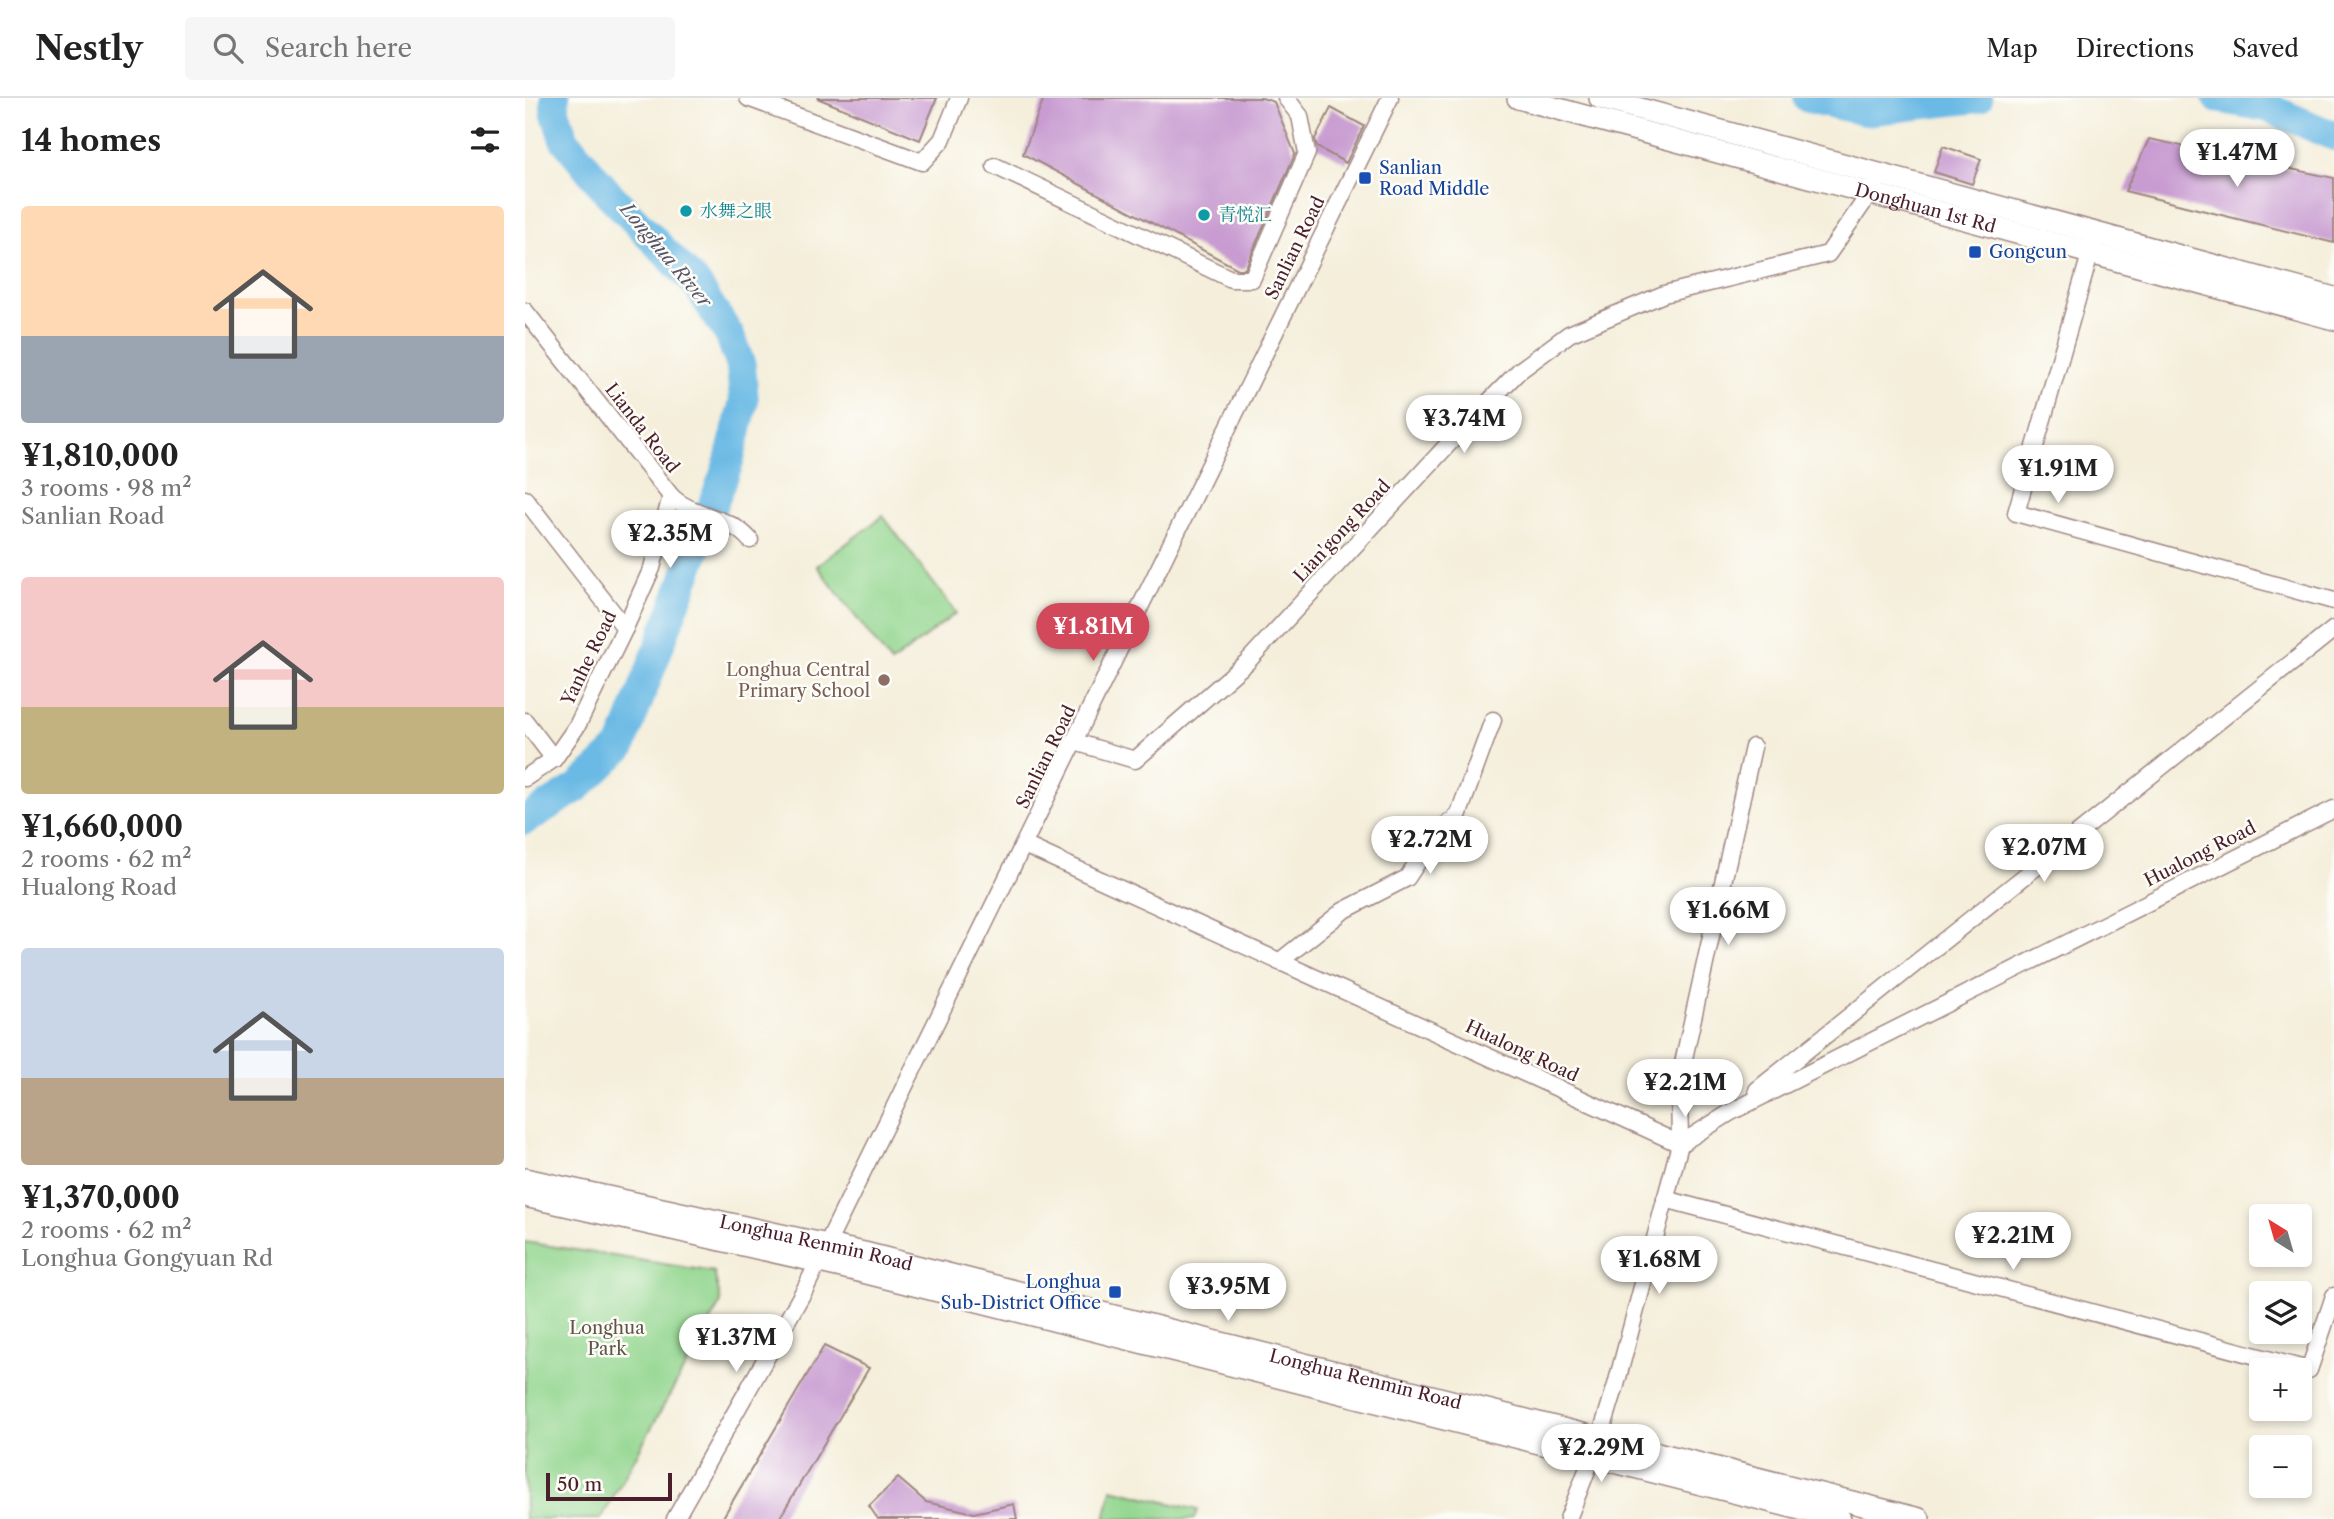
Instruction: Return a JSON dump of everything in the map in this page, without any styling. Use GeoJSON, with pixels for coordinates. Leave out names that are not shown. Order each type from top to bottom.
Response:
{"type":"FeatureCollection","features":[{"type":"Feature","properties":{"kind":"main road","name":"Donghuan 1st Rd"},"geometry":{"type":"LineString","coordinates":[[1518,98],[1876,184],[2094,244],[2334,319]]}},
{"type":"Feature","properties":{"kind":"main road","name":"Donghuan 1st Rd"},"geometry":{"type":"LineString","coordinates":[[1600,98],[1876,184]]}},
{"type":"Feature","properties":{"kind":"main road","name":"Donghuan 1st Rd"},"geometry":{"type":"LineString","coordinates":[[2094,244],[2334,298]]}},
{"type":"Feature","properties":{"kind":"main road","name":"Longhua Renmin Road"},"geometry":{"type":"LineString","coordinates":[[525,1179],[1596,1446],[1919,1519]]}},
{"type":"Feature","properties":{"kind":"main road","name":"Longhua Renmin Road"},"geometry":{"type":"LineString","coordinates":[[525,1196],[824,1253]]}},
{"type":"Feature","properties":{"kind":"main road","name":"Longhua Renmin Road"},"geometry":{"type":"LineString","coordinates":[[1596,1446],[1840,1519]]}},
{"type":"Feature","properties":{"kind":"street"},"geometry":{"type":"LineString","coordinates":[[748,98],[922,162],[942,140],[960,98]]}},
{"type":"Feature","properties":{"kind":"street"},"geometry":{"type":"LineString","coordinates":[[995,166],[1231,279],[1252,279],[1307,153],[1300,116],[1286,98]]}},
{"type":"Feature","properties":{"kind":"street","name":"Sanlian Road"},"geometry":{"type":"LineString","coordinates":[[675,1519],[824,1253],[1390,98]]}},
{"type":"Feature","properties":{"kind":"street","name":"Lian'gong Road"},"geometry":{"type":"LineString","coordinates":[[1075,742],[1135,760],[1247,662],[1519,371],[1569,334],[1664,293],[1828,254],[1876,184]]}},
{"type":"Feature","properties":{"kind":"street"},"geometry":{"type":"LineString","coordinates":[[2094,244],[2016,513],[2334,601]]}},
{"type":"Feature","properties":{"kind":"street","name":"Lianda Road"},"geometry":{"type":"LineString","coordinates":[[525,311],[671,496],[689,508],[742,530],[750,540]]}},
{"type":"Feature","properties":{"kind":"street","name":"Yanhe Road"},"geometry":{"type":"LineString","coordinates":[[525,778],[554,759],[577,726],[652,568],[671,496]]}},
{"type":"Feature","properties":{"kind":"street"},"geometry":{"type":"LineString","coordinates":[[525,499],[625,628]]}},
{"type":"Feature","properties":{"kind":"street"},"geometry":{"type":"LineString","coordinates":[[1731,1112],[2334,629]]}},
{"type":"Feature","properties":{"kind":"street"},"geometry":{"type":"LineString","coordinates":[[1279,962],[1343,911],[1407,878],[1438,831],[1458,816],[1493,720]]}},
{"type":"Feature","properties":{"kind":"street"},"geometry":{"type":"LineString","coordinates":[[525,721],[554,759]]}},
{"type":"Feature","properties":{"kind":"street"},"geometry":{"type":"LineString","coordinates":[[1569,1519],[1616,1385],[1680,1144],[1679,1081],[1753,747]]}},
{"type":"Feature","properties":{"kind":"street","name":"Hualong Road"},"geometry":{"type":"LineString","coordinates":[[1024,845],[1680,1144],[1731,1112],[2334,808]]}},
{"type":"Feature","properties":{"kind":"street"},"geometry":{"type":"LineString","coordinates":[[1665,1199],[2309,1370],[2334,1296]]}},
{"type":"Feature","properties":{"kind":"green space"},"geometry":{"type":"Polygon","coordinates":[[[883,516],[956,613],[891,663],[817,566],[883,516]]]}},
{"type":"Feature","properties":{"kind":"green space","name":"Longhua Park"},"geometry":{"type":"Polygon","coordinates":[[[525,1242],[714,1272],[721,1302],[601,1519],[525,1519],[525,1242]]]}},
{"type":"Feature","properties":{"kind":"green space"},"geometry":{"type":"Polygon","coordinates":[[[1112,1489],[1198,1510],[1195,1519],[1105,1519],[1112,1489]]]}},
{"type":"Feature","properties":{"kind":"building"},"geometry":{"type":"Polygon","coordinates":[[[817,98],[937,98],[920,140],[817,98]]]}},
{"type":"Feature","properties":{"kind":"building","name":"青悦汇"},"geometry":{"type":"Polygon","coordinates":[[[1044,98],[1262,98],[1274,102],[1295,154],[1245,269],[1238,269],[1023,154],[1044,98]]]}},
{"type":"Feature","properties":{"kind":"building"},"geometry":{"type":"Polygon","coordinates":[[[1331,108],[1364,126],[1346,163],[1317,147],[1315,139],[1331,108]]]}},
{"type":"Feature","properties":{"kind":"building"},"geometry":{"type":"Polygon","coordinates":[[[2149,139],[2334,178],[2334,243],[2125,191],[2149,139]]]}},
{"type":"Feature","properties":{"kind":"building"},"geometry":{"type":"Polygon","coordinates":[[[1943,146],[1981,159],[1972,184],[1934,172],[1943,146]]]}},
{"type":"Feature","properties":{"kind":"building"},"geometry":{"type":"Polygon","coordinates":[[[824,1346],[869,1368],[779,1519],[722,1519],[824,1346]]]}},
{"type":"Feature","properties":{"kind":"building"},"geometry":{"type":"Polygon","coordinates":[[[898,1478],[926,1502],[974,1513],[1014,1504],[1017,1519],[878,1519],[869,1506],[898,1478]]]}},
{"type":"Feature","properties":{"kind":"waterway","name":"Longhua River"},"geometry":{"type":"LineString","coordinates":[[525,820],[578,787],[621,747],[728,465],[744,401],[741,366],[730,336],[697,285],[608,193],[564,139],[555,111],[555,98]]}},
{"type":"Feature","properties":{"kind":"waterway","name":"Longhua River"},"geometry":{"type":"LineString","coordinates":[[1808,98],[1864,111],[1978,98]]}},
{"type":"Feature","properties":{"kind":"waterway","name":"Longhua River"},"geometry":{"type":"LineString","coordinates":[[2217,98],[2266,107],[2334,136]]}},
{"type":"Feature","properties":{"kind":"place","name":"Sanlian Road Middle"},"geometry":{"type":"Point","coordinates":[1365,178]}},
{"type":"Feature","properties":{"kind":"place","name":"水舞之眼"},"geometry":{"type":"Point","coordinates":[686,211]}},
{"type":"Feature","properties":{"kind":"place","name":"青悦汇"},"geometry":{"type":"Point","coordinates":[1204,215]}},
{"type":"Feature","properties":{"kind":"place","name":"Gongcun"},"geometry":{"type":"Point","coordinates":[1975,252]}},
{"type":"Feature","properties":{"kind":"place","name":"Longhua Central Primary School"},"geometry":{"type":"Point","coordinates":[884,680]}},
{"type":"Feature","properties":{"kind":"place","name":"Longhua Sub-District Office"},"geometry":{"type":"Point","coordinates":[1115,1292]}}]}
